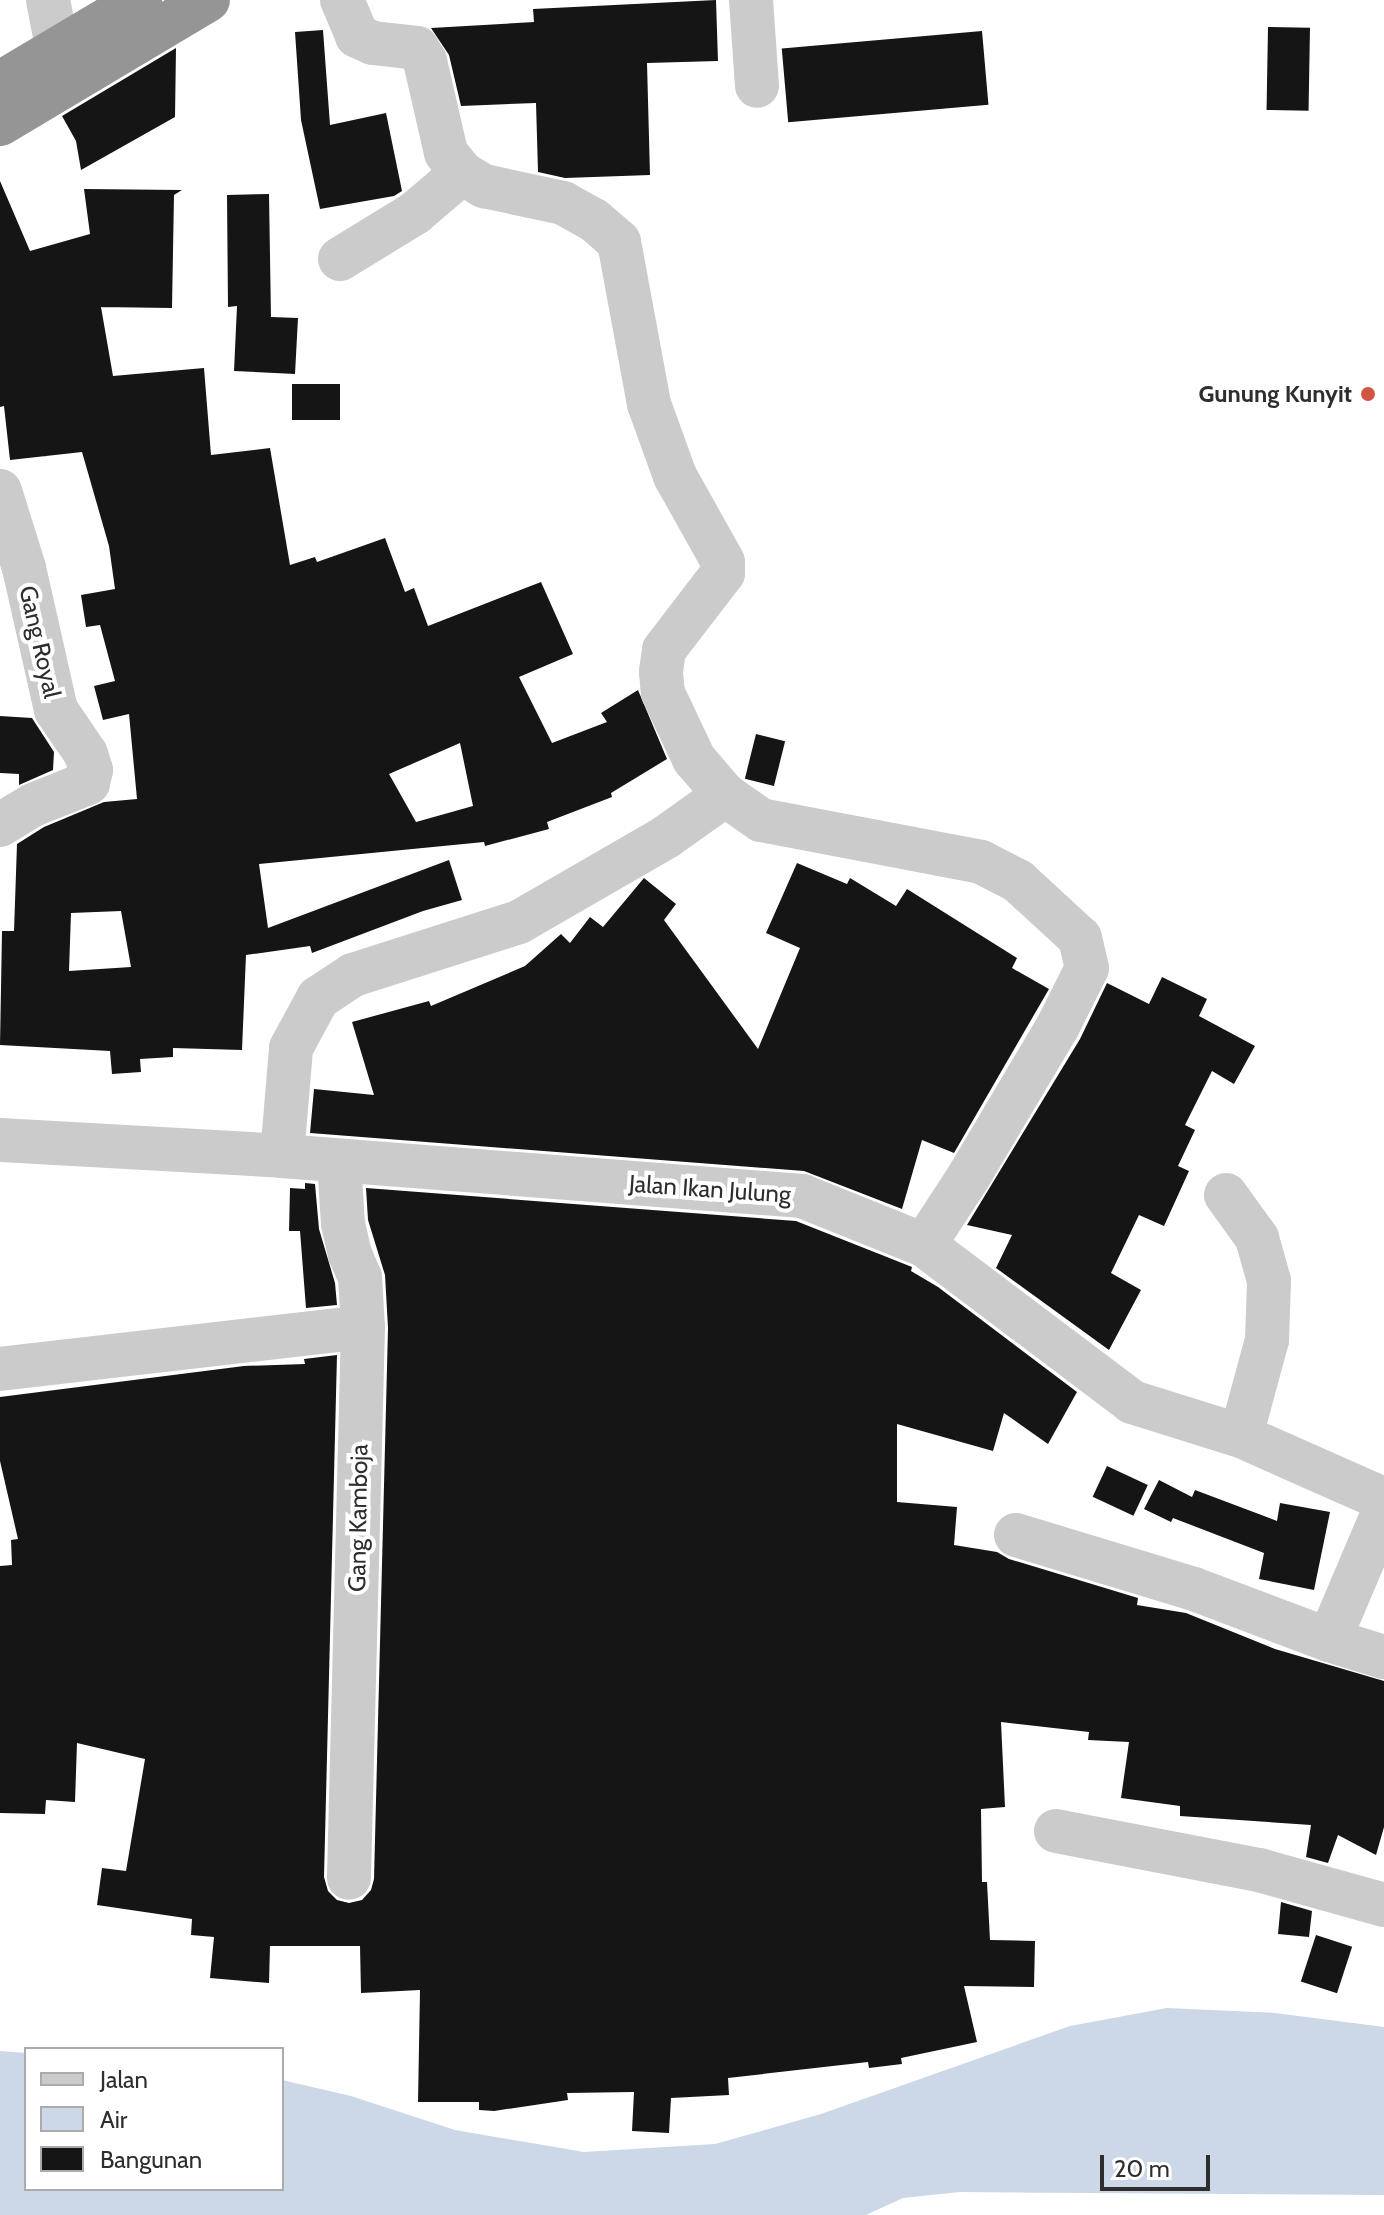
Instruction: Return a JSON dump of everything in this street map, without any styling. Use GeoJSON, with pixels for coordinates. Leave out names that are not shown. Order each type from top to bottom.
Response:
{"type":"FeatureCollection","features":[{"type":"Feature","properties":{"kind":"highway"},"geometry":{"type":"LineString","coordinates":[[0,124],[140,0]]}},
{"type":"Feature","properties":{"kind":"highway"},"geometry":{"type":"LineString","coordinates":[[0,83],[66,67],[208,0]]}},
{"type":"Feature","properties":{"kind":"street"},"geometry":{"type":"LineString","coordinates":[[48,0],[66,67]]}},
{"type":"Feature","properties":{"kind":"street"},"geometry":{"type":"LineString","coordinates":[[342,0],[357,36],[373,43],[417,48],[425,61],[446,153],[462,173],[484,186],[563,203],[594,220],[619,242],[649,404],[675,476],[723,562],[723,573],[664,650],[663,693],[694,759],[725,795],[761,820],[981,862],[1018,881],[1080,938],[1087,968],[1058,1026],[924,1245]]}},
{"type":"Feature","properties":{"kind":"street"},"geometry":{"type":"LineString","coordinates":[[751,0],[757,86]]}},
{"type":"Feature","properties":{"kind":"street"},"geometry":{"type":"LineString","coordinates":[[340,259],[415,213],[462,173]]}},
{"type":"Feature","properties":{"kind":"street","name":"Gang Royal"},"geometry":{"type":"LineString","coordinates":[[0,491],[24,568],[56,710],[86,754],[91,770],[88,783],[22,811],[0,825]]}},
{"type":"Feature","properties":{"kind":"street"},"geometry":{"type":"LineString","coordinates":[[282,1156],[291,1048],[318,998],[353,975],[519,922],[666,837],[725,795]]}},
{"type":"Feature","properties":{"kind":"street","name":"Jalan Ikan Julung"},"geometry":{"type":"LineString","coordinates":[[0,1140],[282,1156],[802,1196],[924,1245],[1132,1402],[1241,1436],[1361,1488],[1380,1501],[1383,1513],[1329,1640]]}},
{"type":"Feature","properties":{"kind":"street","name":"Gang Kamboja"},"geometry":{"type":"LineString","coordinates":[[339,1162],[343,1224],[350,1254],[360,1277],[363,1327],[349,1878]]}},
{"type":"Feature","properties":{"kind":"street"},"geometry":{"type":"LineString","coordinates":[[1226,1195],[1257,1238],[1269,1281],[1267,1340],[1241,1436]]}},
{"type":"Feature","properties":{"kind":"street"},"geometry":{"type":"LineString","coordinates":[[0,1369],[363,1327]]}},
{"type":"Feature","properties":{"kind":"street"},"geometry":{"type":"LineString","coordinates":[[1016,1535],[1194,1589],[1329,1640],[1384,1657]]}},
{"type":"Feature","properties":{"kind":"street"},"geometry":{"type":"LineString","coordinates":[[1056,1831],[1259,1870],[1384,1905]]}},
{"type":"Feature","properties":{"kind":"water"},"geometry":{"type":"Polygon","coordinates":[[[1167,2008],[1275,2013],[1384,2027],[1384,2195],[960,2192],[903,2198],[866,2215],[0,2215],[0,2051],[24,2053],[24,2191],[284,2191],[284,2080],[351,2096],[455,2130],[584,2152],[715,2144],[821,2114],[1070,2026],[1167,2008]]]}},
{"type":"Feature","properties":{"kind":"building"},"geometry":{"type":"Polygon","coordinates":[[[716,0],[718,61],[647,63],[650,175],[565,178],[538,172],[536,103],[461,106],[449,55],[431,28],[534,22],[533,9],[716,0]]]}},
{"type":"Feature","properties":{"kind":"building"},"geometry":{"type":"Polygon","coordinates":[[[1268,27],[1310,28],[1309,111],[1267,110],[1268,27]]]}},
{"type":"Feature","properties":{"kind":"building"},"geometry":{"type":"Polygon","coordinates":[[[323,30],[330,125],[386,113],[402,191],[394,196],[320,209],[301,120],[295,32],[323,30]]]}},
{"type":"Feature","properties":{"kind":"building"},"geometry":{"type":"Polygon","coordinates":[[[982,31],[988,105],[788,122],[782,49],[982,31]]]}},
{"type":"Feature","properties":{"kind":"building"},"geometry":{"type":"Polygon","coordinates":[[[176,48],[175,117],[81,170],[76,141],[62,116],[176,48]]]}},
{"type":"Feature","properties":{"kind":"building"},"geometry":{"type":"Polygon","coordinates":[[[0,181],[30,251],[90,234],[84,189],[182,190],[174,195],[172,308],[101,307],[113,376],[204,368],[211,455],[270,448],[290,565],[315,557],[317,562],[385,538],[405,592],[414,588],[428,626],[541,582],[573,654],[519,677],[552,743],[607,722],[601,713],[638,690],[667,759],[611,793],[612,797],[547,822],[549,829],[485,846],[484,842],[259,864],[268,928],[449,860],[462,900],[423,911],[312,953],[310,946],[246,955],[242,1050],[173,1048],[173,1057],[140,1059],[141,1072],[112,1074],[110,1051],[0,1045],[2,931],[14,931],[17,844],[44,827],[104,802],[137,799],[129,714],[103,720],[94,686],[115,681],[100,625],[86,627],[81,595],[115,589],[109,546],[82,452],[10,460],[4,406],[0,407],[0,181]],[[460,743],[389,774],[416,822],[473,806],[460,743]],[[121,911],[71,913],[69,971],[131,967],[121,911]]]}},
{"type":"Feature","properties":{"kind":"building"},"geometry":{"type":"Polygon","coordinates":[[[269,194],[271,317],[298,318],[295,374],[234,371],[237,306],[228,307],[227,195],[269,194]]]}},
{"type":"Feature","properties":{"kind":"building"},"geometry":{"type":"Polygon","coordinates":[[[292,384],[340,384],[340,420],[292,420],[292,384]]]}},
{"type":"Feature","properties":{"kind":"building"},"geometry":{"type":"Polygon","coordinates":[[[0,716],[32,718],[54,752],[53,770],[19,785],[19,774],[0,773],[0,716]]]}},
{"type":"Feature","properties":{"kind":"building"},"geometry":{"type":"Polygon","coordinates":[[[756,734],[785,741],[774,786],[745,779],[756,734]]]}},
{"type":"Feature","properties":{"kind":"building"},"geometry":{"type":"Polygon","coordinates":[[[797,863],[847,884],[850,878],[896,906],[907,889],[1017,958],[1012,968],[1049,989],[954,1153],[922,1140],[902,1209],[804,1171],[310,1133],[314,1089],[374,1095],[352,1022],[429,1001],[431,1006],[525,966],[561,934],[570,943],[590,917],[603,927],[644,878],[676,904],[664,920],[758,1049],[800,948],[766,933],[797,863]]]}},
{"type":"Feature","properties":{"kind":"building"},"geometry":{"type":"Polygon","coordinates":[[[1162,977],[1207,999],[1199,1016],[1255,1046],[1234,1084],[1212,1071],[1185,1125],[1195,1130],[1178,1166],[1189,1171],[1164,1226],[1139,1215],[1111,1273],[1141,1290],[1109,1350],[996,1268],[1012,1235],[967,1225],[1080,1039],[1107,983],[1149,1004],[1162,977]]]}},
{"type":"Feature","properties":{"kind":"building"},"geometry":{"type":"Polygon","coordinates":[[[305,1183],[315,1184],[319,1229],[335,1283],[337,1305],[306,1308],[300,1231],[289,1231],[290,1188],[305,1189],[305,1183]]]}},
{"type":"Feature","properties":{"kind":"building"},"geometry":{"type":"Polygon","coordinates":[[[366,1188],[796,1221],[912,1267],[911,1271],[938,1287],[1077,1392],[1048,1444],[1004,1413],[993,1451],[897,1424],[897,1502],[957,1507],[954,1545],[997,1552],[1009,1559],[1138,1598],[1137,1605],[1186,1613],[1275,1649],[1384,1681],[1384,1827],[1376,1855],[1338,1835],[1328,1863],[1306,1857],[1311,1825],[1180,1816],[1180,1806],[1121,1798],[1129,1742],[1088,1740],[1089,1732],[1001,1722],[1005,1807],[981,1809],[982,1882],[987,1882],[990,1940],[1035,1941],[1034,1987],[964,1986],[977,2042],[901,2058],[902,2064],[869,2068],[868,2062],[728,2078],[729,2095],[671,2098],[669,2133],[632,2131],[634,2092],[567,2093],[568,2100],[494,2111],[479,2110],[479,2102],[418,2102],[420,1990],[361,1993],[360,1946],[270,1946],[269,1983],[210,1978],[214,1937],[191,1935],[192,1919],[97,1905],[102,1868],[126,1871],[145,1759],[77,1743],[75,1802],[46,1800],[45,1814],[0,1813],[0,1566],[12,1565],[11,1540],[18,1539],[0,1461],[0,1397],[244,1366],[305,1364],[304,1359],[337,1355],[324,1877],[328,1891],[337,1900],[349,1903],[362,1900],[371,1890],[374,1879],[388,1328],[385,1275],[368,1220],[366,1188]]]}},
{"type":"Feature","properties":{"kind":"building"},"geometry":{"type":"Polygon","coordinates":[[[1107,1466],[1148,1485],[1133,1516],[1093,1497],[1107,1466]]]}},
{"type":"Feature","properties":{"kind":"building"},"geometry":{"type":"Polygon","coordinates":[[[1159,1480],[1192,1497],[1195,1490],[1277,1521],[1280,1503],[1330,1512],[1314,1590],[1259,1579],[1264,1553],[1173,1518],[1171,1522],[1144,1509],[1159,1480]]]}},
{"type":"Feature","properties":{"kind":"building"},"geometry":{"type":"Polygon","coordinates":[[[1281,1902],[1312,1911],[1309,1937],[1278,1934],[1281,1902]]]}},
{"type":"Feature","properties":{"kind":"building"},"geometry":{"type":"Polygon","coordinates":[[[1316,1935],[1352,1947],[1337,1993],[1301,1982],[1316,1935]]]}},
{"type":"Feature","properties":{"kind":"place","name":"Gunung Kunyit"},"geometry":{"type":"Point","coordinates":[1368,394]}}]}
